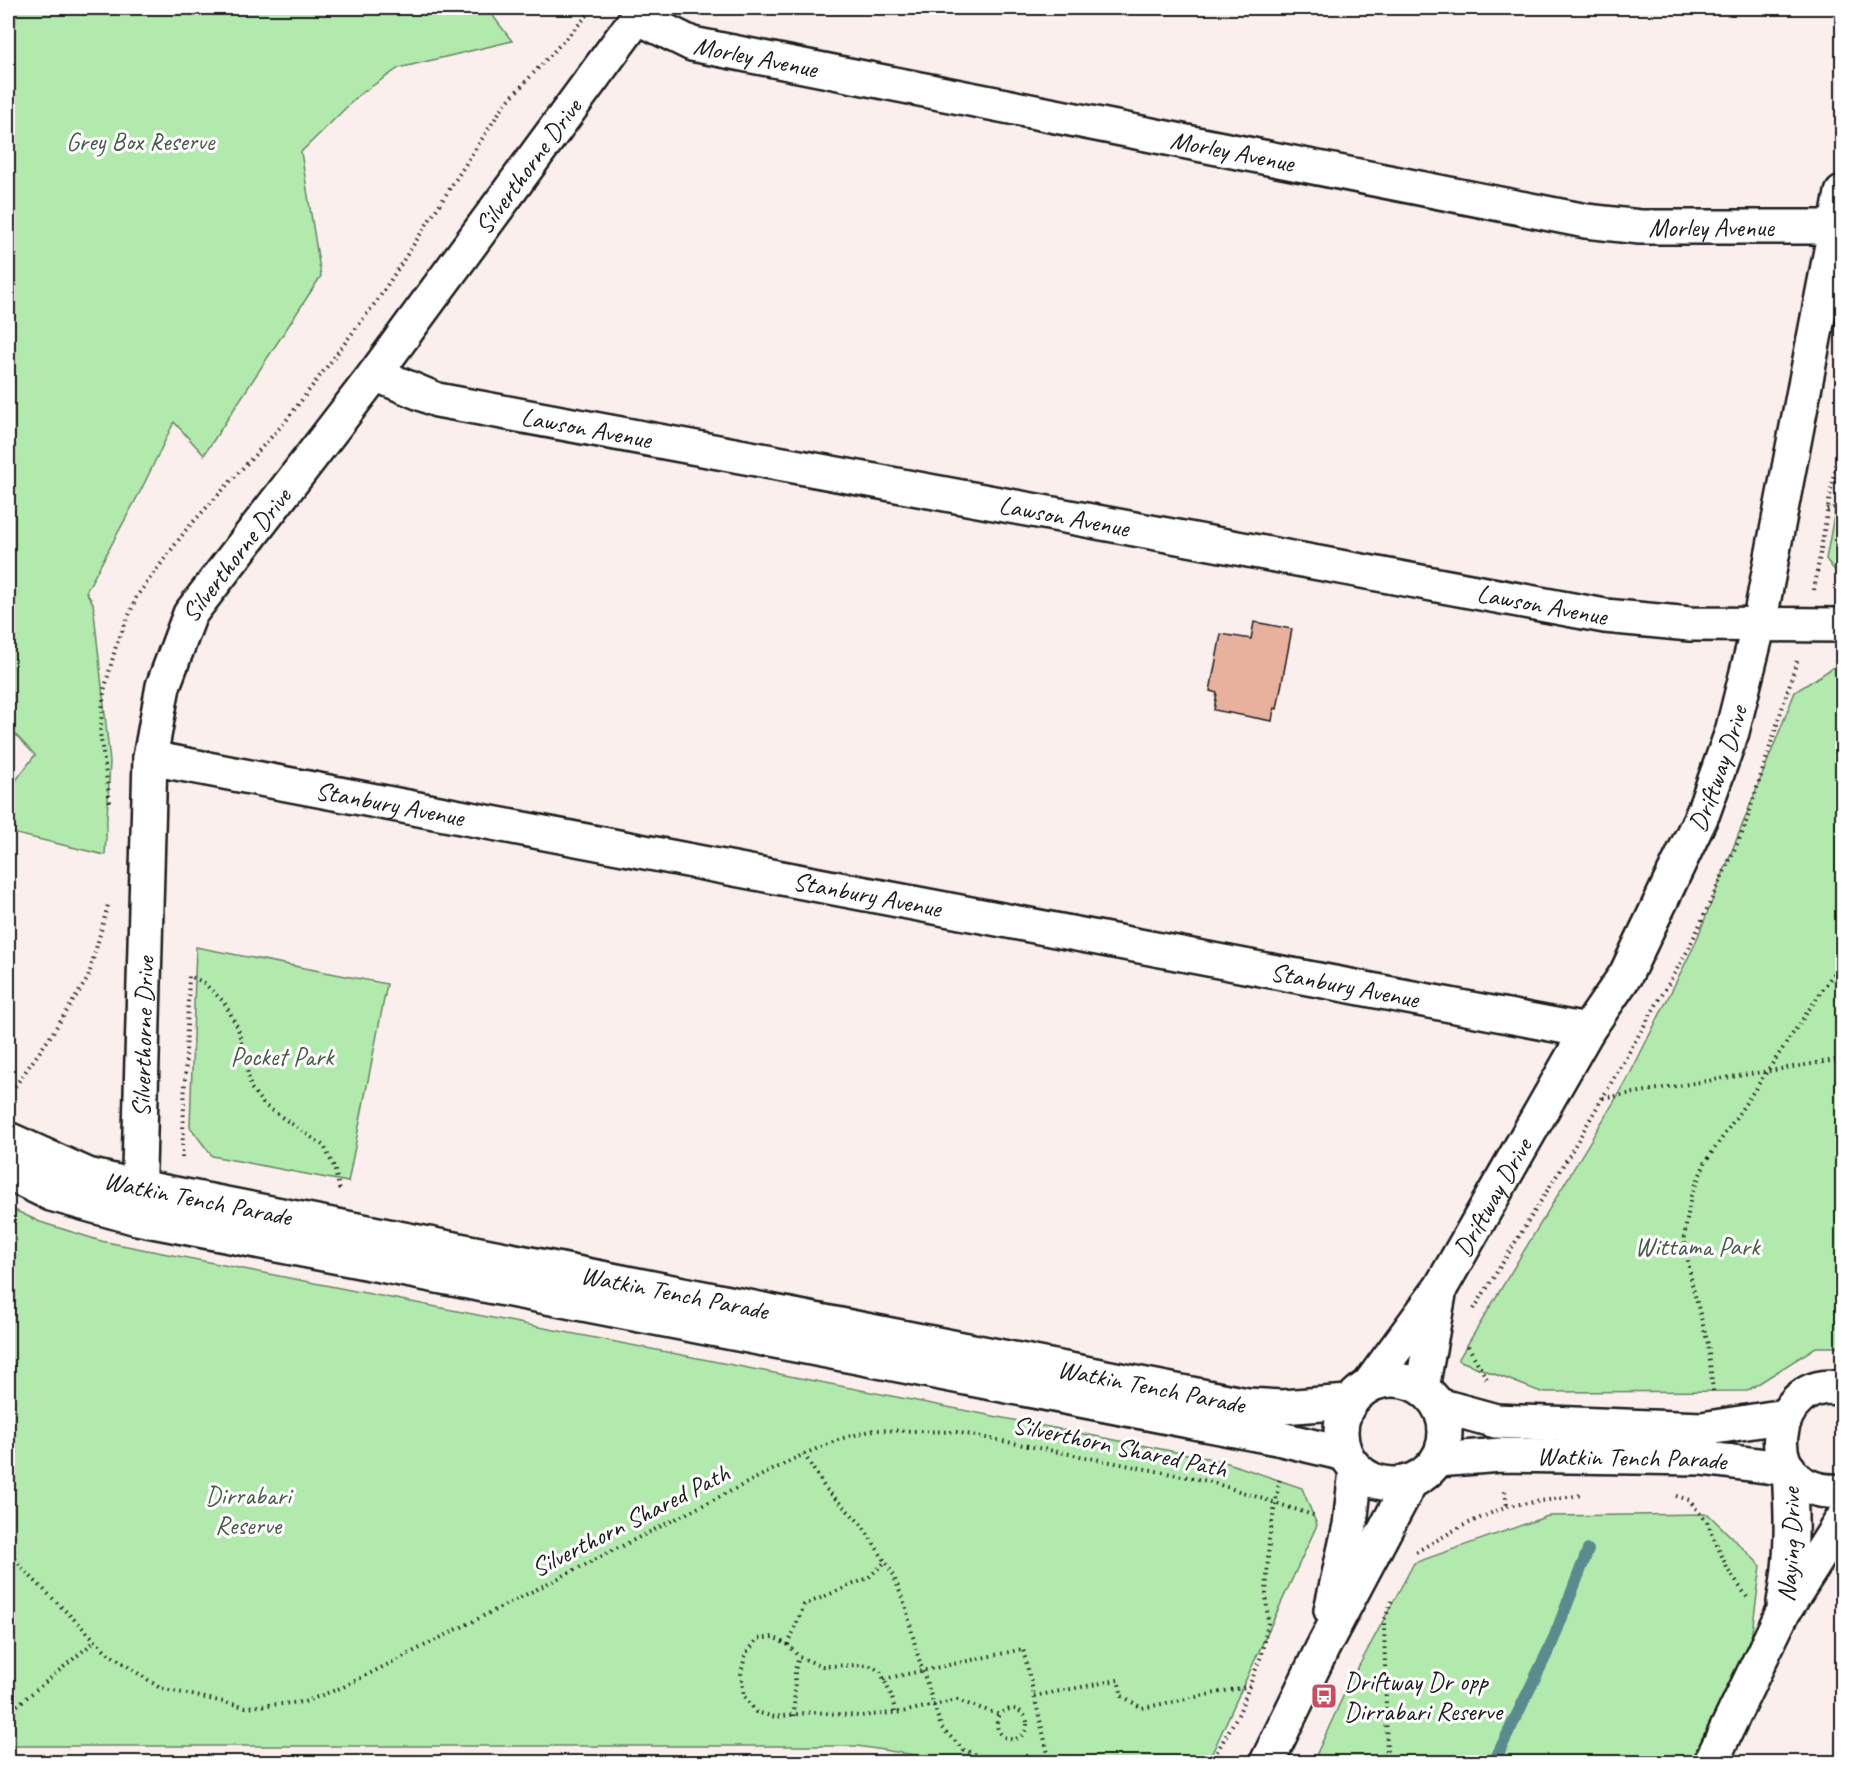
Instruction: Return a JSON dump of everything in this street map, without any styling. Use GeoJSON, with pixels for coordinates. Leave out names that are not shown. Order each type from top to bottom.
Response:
{"type":"FeatureCollection","features":[{"type":"Feature","properties":{"kind":"street","name":"Morley Avenue"},"geometry":{"type":"LineString","coordinates":[[641,12],[692,44],[1586,221],[1640,226],[1839,226]]}},
{"type":"Feature","properties":{"kind":"street","name":"Silverthorne Drive"},"geometry":{"type":"LineString","coordinates":[[138,1202],[150,758],[162,686],[190,614],[375,375],[641,12]]}},
{"type":"Feature","properties":{"kind":"street","name":"Driftway Drive"},"geometry":{"type":"LineString","coordinates":[[1359,1393],[1440,1287],[1587,1031],[1626,974],[1703,813],[1731,732],[1759,624],[1839,226],[1842,193]]}},
{"type":"Feature","properties":{"kind":"street","name":"Lawson Avenue"},"geometry":{"type":"LineString","coordinates":[[375,375],[437,400],[1605,616],[1690,624],[1842,625]]}},
{"type":"Feature","properties":{"kind":"street","name":"Stanbury Avenue"},"geometry":{"type":"LineString","coordinates":[[150,758],[1587,1031]]}},
{"type":"Feature","properties":{"kind":"street","name":"Watkin Tench Parade"},"geometry":{"type":"LineString","coordinates":[[8,1138],[88,1175],[138,1202],[1266,1436],[1350,1462]]}},
{"type":"Feature","properties":{"kind":"street","name":"Watkin Tench Parade"},"geometry":{"type":"LineString","coordinates":[[8,1173],[51,1194],[138,1202],[1247,1405],[1282,1407],[1359,1393]]}},
{"type":"Feature","properties":{"kind":"street","name":"Driftway Drive"},"geometry":{"type":"LineString","coordinates":[[1430,1397],[1440,1287]]}},
{"type":"Feature","properties":{"kind":"street"},"geometry":{"type":"LineString","coordinates":[[1323,1647],[1350,1525],[1350,1462],[1341,1441],[1340,1427],[1343,1414],[1359,1393],[1387,1379],[1405,1381],[1430,1397],[1444,1418],[1443,1447],[1437,1460],[1426,1473],[1411,1482],[1382,1484],[1368,1478],[1350,1462]]}},
{"type":"Feature","properties":{"kind":"street"},"geometry":{"type":"LineString","coordinates":[[1785,1416],[1795,1403],[1808,1394],[1823,1388],[1842,1389]]}},
{"type":"Feature","properties":{"kind":"street","name":"Watkin Tench Parade"},"geometry":{"type":"LineString","coordinates":[[1430,1397],[1496,1421],[1701,1429],[1785,1416]]}},
{"type":"Feature","properties":{"kind":"street","name":"Naying Drive"},"geometry":{"type":"LineString","coordinates":[[1781,1616],[1789,1574],[1793,1526],[1789,1470],[1782,1457],[1779,1443],[1780,1430],[1785,1416]]}},
{"type":"Feature","properties":{"kind":"street","name":"Watkin Tench Parade"},"geometry":{"type":"LineString","coordinates":[[1437,1460],[1501,1455],[1701,1458],[1789,1470]]}},
{"type":"Feature","properties":{"kind":"street"},"geometry":{"type":"LineString","coordinates":[[1789,1470],[1800,1482],[1813,1489],[1828,1492],[1842,1491]]}},
{"type":"Feature","properties":{"kind":"street"},"geometry":{"type":"LineString","coordinates":[[1267,1762],[1323,1647],[1411,1482]]}},
{"type":"Feature","properties":{"kind":"street","name":"Naying Drive"},"geometry":{"type":"LineString","coordinates":[[1711,1762],[1781,1616],[1842,1520]]}},
{"type":"Feature","properties":{"kind":"path"},"geometry":{"type":"LineString","coordinates":[[1796,666],[1809,625],[1842,425]]}},
{"type":"Feature","properties":{"kind":"path"},"geometry":{"type":"LineString","coordinates":[[1827,510],[1842,505]]}},
{"type":"Feature","properties":{"kind":"path"},"geometry":{"type":"LineString","coordinates":[[1713,1395],[1708,1344],[1692,1284],[1684,1238],[1691,1196],[1705,1162],[1842,961]]}},
{"type":"Feature","properties":{"kind":"path"},"geometry":{"type":"LineString","coordinates":[[182,1160],[189,976],[203,982],[224,1002],[238,1028],[251,1088],[264,1105],[324,1146],[334,1167],[340,1192]]}},
{"type":"Feature","properties":{"kind":"path"},"geometry":{"type":"LineString","coordinates":[[1603,1098],[1842,1059]]}},
{"type":"Feature","properties":{"kind":"path","name":"Silverthorn Shared Path"},"geometry":{"type":"LineString","coordinates":[[8,1549],[22,1568],[108,1653],[160,1688],[246,1707],[304,1702],[342,1687],[804,1454],[843,1438],[874,1430],[956,1432],[1208,1481],[1311,1516],[1321,1517]]}},
{"type":"Feature","properties":{"kind":"path"},"geometry":{"type":"LineString","coordinates":[[804,1454],[825,1488],[862,1525],[893,1574],[906,1608],[922,1671],[941,1728],[963,1750],[994,1762]]}},
{"type":"Feature","properties":{"kind":"path"},"geometry":{"type":"LineString","coordinates":[[1211,1762],[1239,1713],[1261,1656],[1268,1623],[1266,1594],[1269,1540],[1280,1476]]}},
{"type":"Feature","properties":{"kind":"path"},"geometry":{"type":"LineString","coordinates":[[1409,1556],[1460,1527],[1507,1506],[1590,1494]]}},
{"type":"Feature","properties":{"kind":"path"},"geometry":{"type":"LineString","coordinates":[[1672,1495],[1689,1500],[1707,1522],[1728,1570],[1751,1603]]}},
{"type":"Feature","properties":{"kind":"path"},"geometry":{"type":"LineString","coordinates":[[788,1645],[804,1605],[868,1578],[885,1562]]}},
{"type":"Feature","properties":{"kind":"path"},"geometry":{"type":"LineString","coordinates":[[1383,1762],[1387,1754],[1384,1621],[1397,1588]]}},
{"type":"Feature","properties":{"kind":"path"},"geometry":{"type":"LineString","coordinates":[[895,1712],[892,1696],[880,1671],[869,1665],[822,1666],[799,1657],[788,1645],[773,1637],[758,1640],[746,1653],[741,1673],[744,1696],[756,1712],[775,1717],[813,1712],[860,1716],[895,1712],[957,1700],[1000,1714],[1009,1709],[1023,1713],[1027,1727],[1022,1736],[1013,1740],[1003,1737],[997,1724],[1000,1714]]}},
{"type":"Feature","properties":{"kind":"path"},"geometry":{"type":"LineString","coordinates":[[8,1713],[95,1641]]}},
{"type":"Feature","properties":{"kind":"path"},"geometry":{"type":"LineString","coordinates":[[884,1679],[1023,1649],[1050,1762]]}},
{"type":"Feature","properties":{"kind":"path"},"geometry":{"type":"LineString","coordinates":[[794,1716],[795,1670],[799,1657]]}},
{"type":"Feature","properties":{"kind":"path"},"geometry":{"type":"LineString","coordinates":[[1034,1696],[1118,1680],[1122,1696],[1142,1708],[1251,1685]]}},
{"type":"Feature","properties":{"kind":"green space","name":"Grey Box Reserve"},"geometry":{"type":"Polygon","coordinates":[[[8,8],[487,8],[512,41],[399,68],[359,95],[301,152],[321,276],[204,455],[174,422],[142,488],[86,592],[93,603],[110,762],[105,855],[8,832],[8,791],[35,755],[11,730],[8,736],[8,8]]]}},
{"type":"Feature","properties":{"kind":"green space"},"geometry":{"type":"Polygon","coordinates":[[[1842,472],[1842,580],[1826,559],[1842,472]]]}},
{"type":"Feature","properties":{"kind":"green space","name":"Wittama Park"},"geometry":{"type":"Polygon","coordinates":[[[1834,667],[1842,667],[1842,1347],[1816,1347],[1747,1391],[1541,1392],[1458,1360],[1626,1082],[1695,944],[1795,692],[1834,667]]]}},
{"type":"Feature","properties":{"kind":"green space","name":"Pocket Park"},"geometry":{"type":"Polygon","coordinates":[[[196,947],[387,984],[348,1182],[212,1156],[190,1127],[196,947]]]}},
{"type":"Feature","properties":{"kind":"green space","name":"Dirrabari Reserve"},"geometry":{"type":"Polygon","coordinates":[[[8,1207],[40,1222],[101,1241],[1222,1461],[1302,1488],[1317,1525],[1208,1762],[955,1762],[857,1746],[8,1746],[8,1207]]]}},
{"type":"Feature","properties":{"kind":"green space"},"geometry":{"type":"Polygon","coordinates":[[[1708,1514],[1761,1566],[1749,1653],[1695,1762],[1313,1762],[1345,1692],[1414,1563],[1548,1516],[1708,1514]]]}},
{"type":"Feature","properties":{"kind":"building"},"geometry":{"type":"Polygon","coordinates":[[[1254,622],[1292,629],[1277,709],[1274,708],[1272,721],[1214,710],[1217,693],[1210,691],[1221,634],[1251,639],[1254,622]]]}},
{"type":"Feature","properties":{"kind":"waterway"},"geometry":{"type":"LineString","coordinates":[[1494,1762],[1552,1643],[1588,1550]]}},
{"type":"Feature","properties":{"kind":"place","name":"Driftway Dr opp Dirrabari Reserve"},"geometry":{"type":"Point","coordinates":[1324,1696]}}]}
